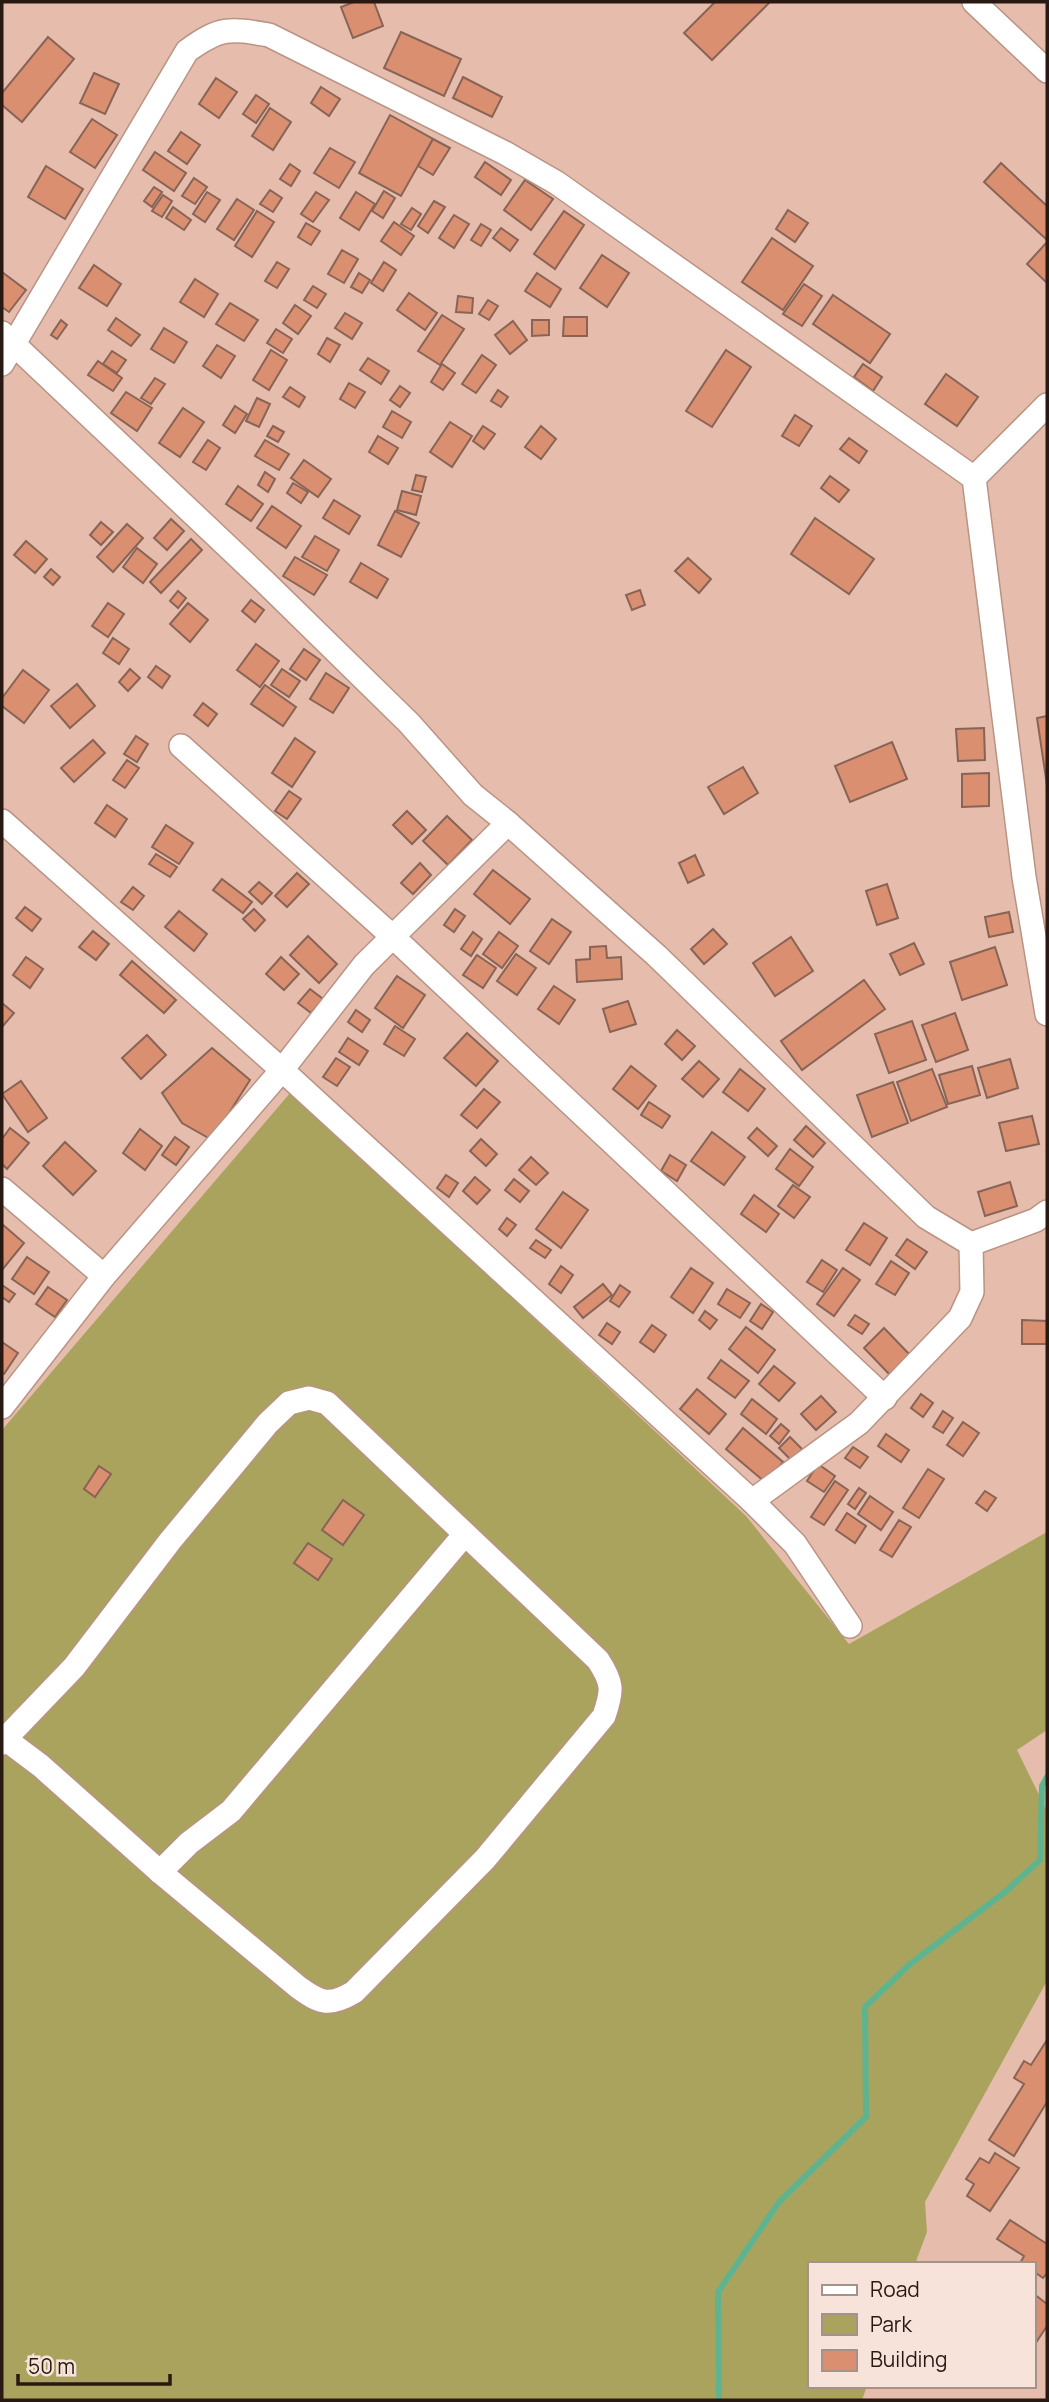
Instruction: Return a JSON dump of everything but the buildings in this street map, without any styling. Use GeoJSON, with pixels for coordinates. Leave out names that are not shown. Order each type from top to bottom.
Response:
{"type":"FeatureCollection","features":[{"type":"Feature","properties":{"kind":"street"},"geometry":{"type":"LineString","coordinates":[[974,2],[1047,71]]}},
{"type":"Feature","properties":{"kind":"street"},"geometry":{"type":"LineString","coordinates":[[2,364],[8,338],[187,51],[209,35],[238,29],[269,35],[505,153],[557,183],[974,478],[1024,877],[1047,1014]]}},
{"type":"Feature","properties":{"kind":"street"},"geometry":{"type":"LineString","coordinates":[[8,338],[400,713],[474,795],[657,956],[926,1217],[971,1244]]}},
{"type":"Feature","properties":{"kind":"street"},"geometry":{"type":"LineString","coordinates":[[974,478],[1047,405]]}},
{"type":"Feature","properties":{"kind":"street"},"geometry":{"type":"LineString","coordinates":[[181,746],[392,936],[885,1398]]}},
{"type":"Feature","properties":{"kind":"street"},"geometry":{"type":"LineString","coordinates":[[2,821],[282,1070],[752,1501],[795,1545],[850,1626]]}},
{"type":"Feature","properties":{"kind":"street"},"geometry":{"type":"LineString","coordinates":[[2,1407],[104,1276],[282,1070],[364,965],[508,823]]}},
{"type":"Feature","properties":{"kind":"street"},"geometry":{"type":"LineString","coordinates":[[2,1189],[104,1276]]}},
{"type":"Feature","properties":{"kind":"street"},"geometry":{"type":"LineString","coordinates":[[971,1244],[1036,1220],[1047,1212]]}},
{"type":"Feature","properties":{"kind":"street"},"geometry":{"type":"LineString","coordinates":[[752,1501],[859,1423],[960,1318],[972,1292],[971,1244]]}},
{"type":"Feature","properties":{"kind":"street"},"geometry":{"type":"LineString","coordinates":[[309,1398],[327,1403],[598,1660],[608,1675],[611,1688],[604,1716],[485,1859],[354,1992],[340,2000],[326,2002],[317,2000],[298,1987],[160,1872],[41,1766],[3,1740],[74,1667],[170,1541],[268,1423],[289,1403],[309,1398]]}},
{"type":"Feature","properties":{"kind":"street"},"geometry":{"type":"LineString","coordinates":[[160,1872],[189,1843],[230,1811],[465,1534]]}},
{"type":"Feature","properties":{"kind":"green space"},"geometry":{"type":"Polygon","coordinates":[[[291,1092],[746,1516],[849,1644],[1047,1532],[1047,1730],[1017,1750],[1047,1811],[1047,1981],[925,2202],[927,2232],[916,2262],[808,2262],[808,2388],[866,2388],[862,2400],[2,2400],[2,1430],[291,1092]]]}},
{"type":"Feature","properties":{"kind":"waterway"},"geometry":{"type":"LineString","coordinates":[[719,2400],[718,2292],[779,2202],[866,2117],[865,2007],[910,1964],[1005,1892],[1040,1860],[1042,1786],[1047,1777]]}}]}
